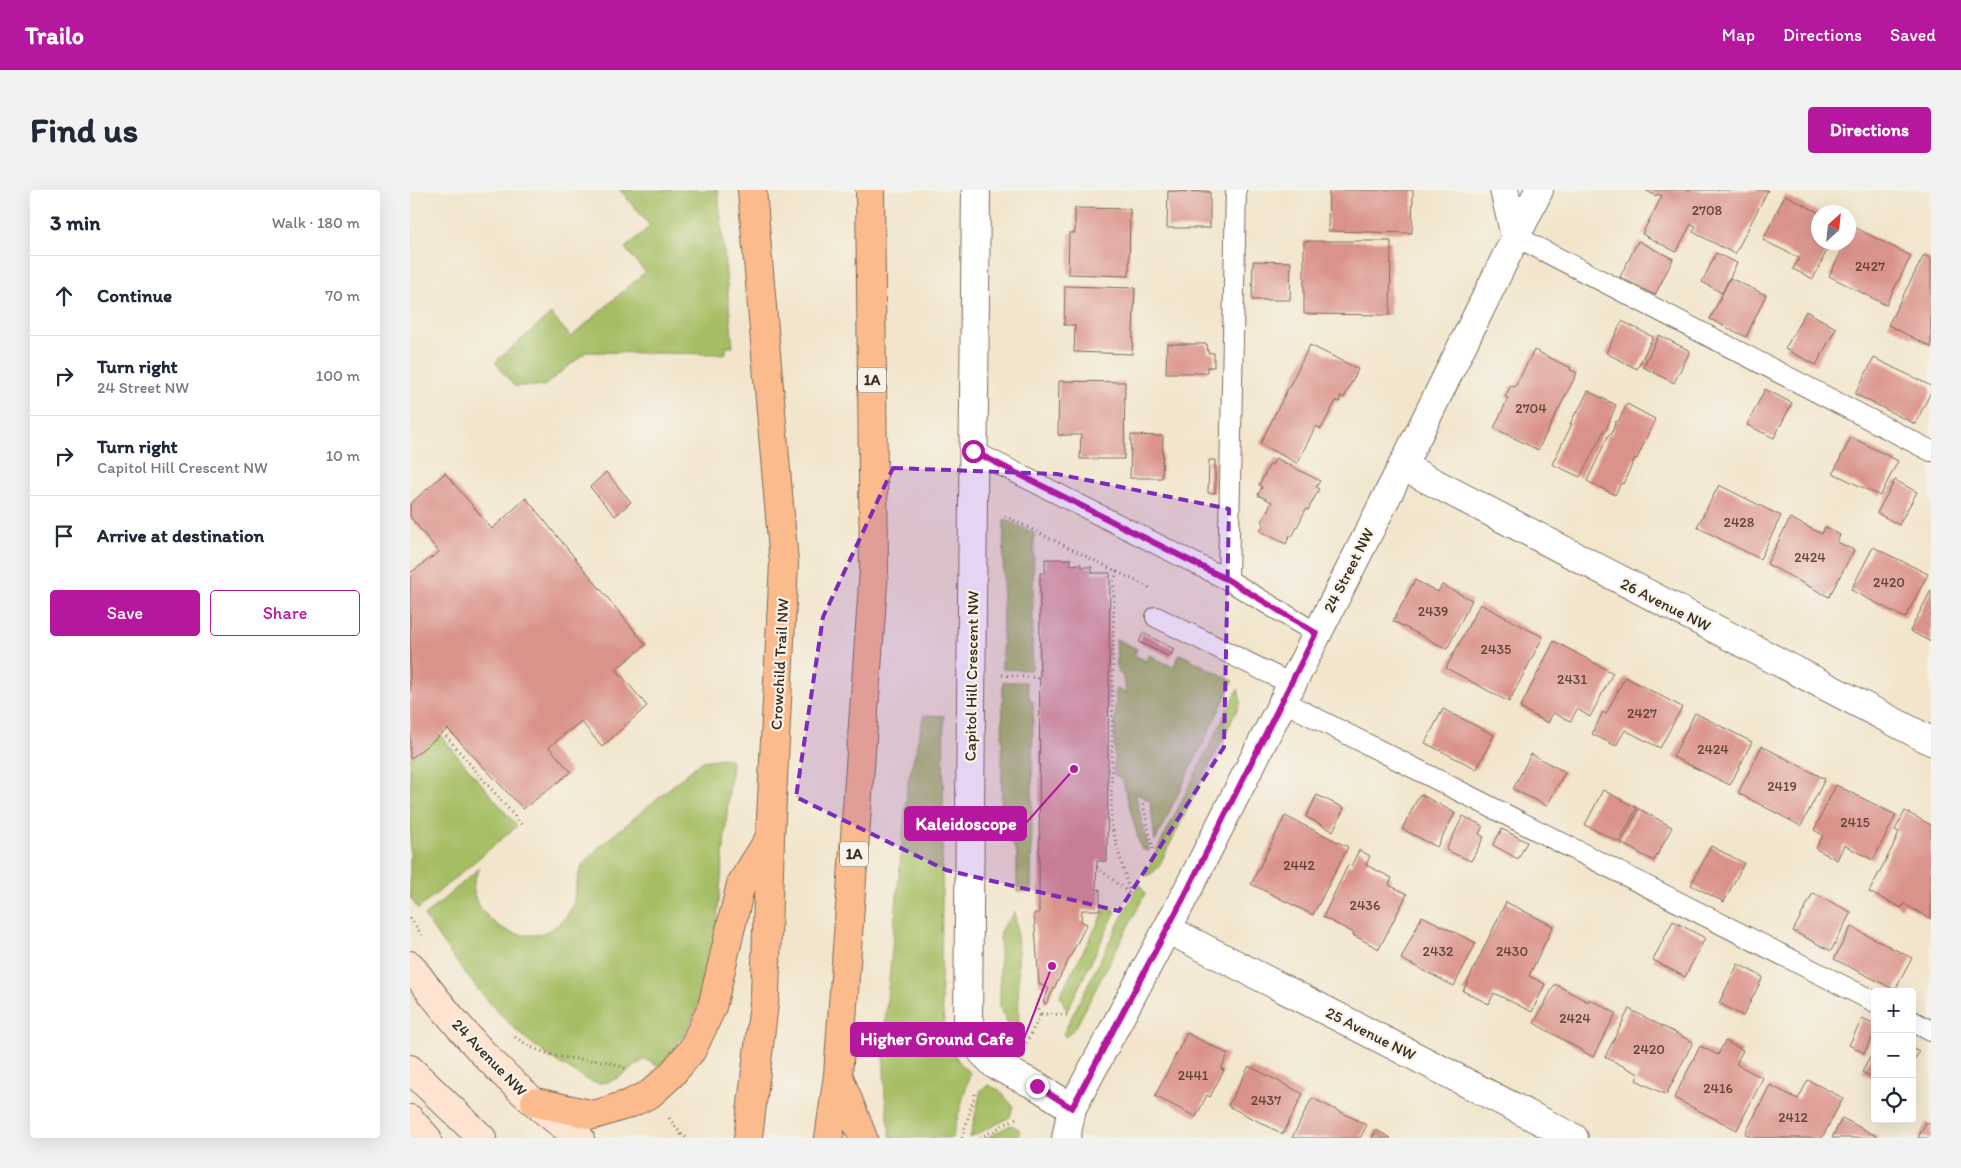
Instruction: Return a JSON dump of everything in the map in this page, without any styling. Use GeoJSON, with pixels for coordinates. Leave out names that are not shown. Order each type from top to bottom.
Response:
{"type":"FeatureCollection","features":[{"type":"Feature","properties":{"kind":"highway","name":"Crowchild Trail NW"},"geometry":{"type":"LineString","coordinates":[[748,1138],[765,995],[770,838],[784,563],[752,190]]}},
{"type":"Feature","properties":{"kind":"highway","name":"1A"},"geometry":{"type":"LineString","coordinates":[[829,1138],[838,1075],[874,570],[870,190]]}},
{"type":"Feature","properties":{"kind":"highway"},"geometry":{"type":"LineString","coordinates":[[535,1102],[594,1115],[629,1104],[650,1094],[670,1076],[692,1050],[712,1007],[741,884],[770,838]]}},
{"type":"Feature","properties":{"kind":"highway"},"geometry":{"type":"LineString","coordinates":[[838,1075],[863,1138]]}},
{"type":"Feature","properties":{"kind":"street","name":"Capitol Hill Crescent NW"},"geometry":{"type":"LineString","coordinates":[[976,190],[968,1019],[982,1052],[995,1065],[1037,1086],[1072,1108]]}},
{"type":"Feature","properties":{"kind":"street"},"geometry":{"type":"LineString","coordinates":[[1504,190],[1514,236]]}},
{"type":"Feature","properties":{"kind":"street","name":"24 Street NW"},"geometry":{"type":"LineString","coordinates":[[1066,1138],[1072,1108],[1167,929],[1402,466],[1514,236],[1539,190]]}},
{"type":"Feature","properties":{"kind":"street","name":"26 Avenue NW"},"geometry":{"type":"LineString","coordinates":[[1402,466],[1931,741]]}},
{"type":"Feature","properties":{"kind":"street","name":"25 Avenue NW"},"geometry":{"type":"LineString","coordinates":[[1167,929],[1574,1138]]}},
{"type":"Feature","properties":{"kind":"street","name":"24 Avenue NW"},"geometry":{"type":"LineString","coordinates":[[410,965],[441,1005],[502,1072],[535,1102],[580,1138]]}},
{"type":"Feature","properties":{"kind":"street"},"geometry":{"type":"LineString","coordinates":[[410,1069],[482,1138]]}},
{"type":"Feature","properties":{"kind":"street"},"geometry":{"type":"LineString","coordinates":[[410,1119],[427,1138]]}},
{"type":"Feature","properties":{"kind":"lane"},"geometry":{"type":"LineString","coordinates":[[1228,580],[1236,190]]}},
{"type":"Feature","properties":{"kind":"lane"},"geometry":{"type":"LineString","coordinates":[[1514,236],[1931,451]]}},
{"type":"Feature","properties":{"kind":"lane"},"geometry":{"type":"LineString","coordinates":[[973,451],[1228,580],[1316,633]]}},
{"type":"Feature","properties":{"kind":"lane"},"geometry":{"type":"LineString","coordinates":[[1156,617],[1286,692],[1871,1000]]}},
{"type":"Feature","properties":{"kind":"lane"},"geometry":{"type":"LineString","coordinates":[[1916,1023],[1931,1031]]}},
{"type":"Feature","properties":{"kind":"path"},"geometry":{"type":"LineString","coordinates":[[1001,514],[1154,590]]}},
{"type":"Feature","properties":{"kind":"path"},"geometry":{"type":"LineString","coordinates":[[1097,867],[1130,894],[1111,824],[1114,581],[1117,571]]}},
{"type":"Feature","properties":{"kind":"path"},"geometry":{"type":"LineString","coordinates":[[998,675],[1040,678]]}},
{"type":"Feature","properties":{"kind":"path"},"geometry":{"type":"LineString","coordinates":[[446,736],[523,826]]}},
{"type":"Feature","properties":{"kind":"path"},"geometry":{"type":"LineString","coordinates":[[1143,804],[1153,849]]}},
{"type":"Feature","properties":{"kind":"path"},"geometry":{"type":"LineString","coordinates":[[410,918],[427,942]]}},
{"type":"Feature","properties":{"kind":"path"},"geometry":{"type":"LineString","coordinates":[[1041,1014],[1036,1006],[1044,986]]}},
{"type":"Feature","properties":{"kind":"path"},"geometry":{"type":"LineString","coordinates":[[1041,1014],[1069,1015]]}},
{"type":"Feature","properties":{"kind":"path"},"geometry":{"type":"LineString","coordinates":[[1026,1043],[1041,1014]]}},
{"type":"Feature","properties":{"kind":"path"},"geometry":{"type":"LineString","coordinates":[[511,1034],[527,1046],[561,1057],[591,1059],[622,1066],[630,1071]]}},
{"type":"Feature","properties":{"kind":"path"},"geometry":{"type":"LineString","coordinates":[[962,1138],[980,1078],[982,1052]]}},
{"type":"Feature","properties":{"kind":"path"},"geometry":{"type":"LineString","coordinates":[[980,1138],[1018,1117]]}},
{"type":"Feature","properties":{"kind":"path"},"geometry":{"type":"LineString","coordinates":[[681,1134],[687,1138]]}},
{"type":"Feature","properties":{"kind":"highlighted area"},"geometry":{"type":"Polygon","coordinates":[[[893,468],[1057,474],[1229,509],[1224,747],[1119,911],[946,870],[796,797],[823,617],[893,468]]]}},
{"type":"Feature","properties":{"kind":"green space"},"geometry":{"type":"Polygon","coordinates":[[[620,190],[718,190],[733,347],[726,347],[726,353],[721,354],[586,352],[544,386],[514,386],[495,362],[551,314],[571,337],[645,272],[625,248],[650,226],[620,190]]]}},
{"type":"Feature","properties":{"kind":"green space"},"geometry":{"type":"Polygon","coordinates":[[[1004,519],[1034,533],[1032,670],[1002,669],[1004,519]]]}},
{"type":"Feature","properties":{"kind":"green space"},"geometry":{"type":"Polygon","coordinates":[[[1116,639],[1137,649],[1134,655],[1146,661],[1149,655],[1173,667],[1180,654],[1233,681],[1155,841],[1150,801],[1135,793],[1149,851],[1141,849],[1122,778],[1114,775],[1116,689],[1127,694],[1122,675],[1117,671],[1116,639]]]}},
{"type":"Feature","properties":{"kind":"green space"},"geometry":{"type":"Polygon","coordinates":[[[1003,682],[1026,682],[1030,700],[1033,702],[1031,892],[1017,892],[1017,854],[1014,846],[1001,830],[1003,682]]]}},
{"type":"Feature","properties":{"kind":"green space"},"geometry":{"type":"Polygon","coordinates":[[[1238,689],[1241,702],[1158,868],[1151,874],[1144,876],[1238,689]]]}},
{"type":"Feature","properties":{"kind":"green space"},"geometry":{"type":"Polygon","coordinates":[[[924,715],[944,716],[941,990],[944,1024],[950,1046],[955,1056],[970,1073],[952,1138],[891,1138],[885,1097],[883,1042],[908,782],[924,715]]]}},
{"type":"Feature","properties":{"kind":"green space"},"geometry":{"type":"Polygon","coordinates":[[[440,735],[517,826],[418,909],[410,897],[410,759],[440,735]]]}},
{"type":"Feature","properties":{"kind":"green space"},"geometry":{"type":"Polygon","coordinates":[[[722,758],[732,760],[712,975],[686,1032],[661,1067],[645,1059],[611,1081],[591,1082],[548,1056],[507,1021],[471,981],[424,916],[480,868],[474,883],[475,897],[493,922],[516,934],[531,935],[546,932],[559,924],[568,913],[574,899],[578,875],[584,863],[594,852],[702,761],[722,758]]]}},
{"type":"Feature","properties":{"kind":"green space"},"geometry":{"type":"Polygon","coordinates":[[[1139,883],[1145,894],[1077,1025],[1066,1037],[1063,1034],[1139,883]]]}},
{"type":"Feature","properties":{"kind":"green space"},"geometry":{"type":"Polygon","coordinates":[[[1107,906],[1116,911],[1067,1011],[1060,995],[1107,906]]]}},
{"type":"Feature","properties":{"kind":"green space"},"geometry":{"type":"Polygon","coordinates":[[[1015,911],[1018,947],[1019,1034],[1013,1029],[1000,1008],[1000,932],[1015,911]]]}},
{"type":"Feature","properties":{"kind":"green space"},"geometry":{"type":"Polygon","coordinates":[[[988,1085],[999,1090],[1013,1106],[1010,1117],[970,1138],[981,1090],[988,1085]]]}},
{"type":"Feature","properties":{"kind":"green space"},"geometry":{"type":"Polygon","coordinates":[[[1011,1125],[1019,1129],[1020,1138],[986,1138],[1011,1125]]]}},
{"type":"Feature","properties":{"kind":"building"},"geometry":{"type":"Polygon","coordinates":[[[1329,190],[1413,190],[1412,233],[1328,231],[1329,190]]]}},
{"type":"Feature","properties":{"kind":"building"},"geometry":{"type":"Polygon","coordinates":[[[1645,190],[1768,190],[1735,254],[1693,232],[1696,226],[1691,224],[1676,252],[1642,234],[1662,196],[1657,194],[1656,196],[1645,190]]]}},
{"type":"Feature","properties":{"kind":"building"},"geometry":{"type":"Polygon","coordinates":[[[1168,191],[1210,192],[1210,228],[1167,228],[1168,191]]]}},
{"type":"Feature","properties":{"kind":"building"},"geometry":{"type":"Polygon","coordinates":[[[1785,195],[1811,208],[1811,250],[1827,250],[1813,279],[1793,269],[1799,258],[1763,240],[1785,195]]]}},
{"type":"Feature","properties":{"kind":"building"},"geometry":{"type":"Polygon","coordinates":[[[1075,208],[1130,209],[1129,276],[1068,274],[1069,233],[1075,233],[1075,208]]]}},
{"type":"Feature","properties":{"kind":"building"},"geometry":{"type":"Polygon","coordinates":[[[1856,228],[1911,256],[1886,305],[1829,276],[1842,250],[1856,250],[1856,228]]]}},
{"type":"Feature","properties":{"kind":"building"},"geometry":{"type":"Polygon","coordinates":[[[1304,241],[1391,241],[1390,315],[1304,314],[1304,241]]]}},
{"type":"Feature","properties":{"kind":"building"},"geometry":{"type":"Polygon","coordinates":[[[1638,241],[1673,259],[1655,295],[1620,277],[1638,241]]]}},
{"type":"Feature","properties":{"kind":"building"},"geometry":{"type":"Polygon","coordinates":[[[1716,253],[1737,263],[1722,293],[1702,282],[1716,253]]]}},
{"type":"Feature","properties":{"kind":"building"},"geometry":{"type":"Polygon","coordinates":[[[1924,255],[1931,259],[1931,347],[1888,325],[1924,255]]]}},
{"type":"Feature","properties":{"kind":"building"},"geometry":{"type":"Polygon","coordinates":[[[1253,261],[1291,262],[1290,300],[1252,300],[1253,261]]]}},
{"type":"Feature","properties":{"kind":"building"},"geometry":{"type":"Polygon","coordinates":[[[1730,278],[1766,295],[1746,337],[1710,319],[1730,278]]]}},
{"type":"Feature","properties":{"kind":"building"},"geometry":{"type":"Polygon","coordinates":[[[1065,286],[1135,288],[1132,354],[1074,352],[1075,325],[1064,325],[1065,286]]]}},
{"type":"Feature","properties":{"kind":"building"},"geometry":{"type":"Polygon","coordinates":[[[1806,311],[1836,328],[1816,365],[1785,349],[1806,311]]]}},
{"type":"Feature","properties":{"kind":"building"},"geometry":{"type":"Polygon","coordinates":[[[1622,321],[1653,337],[1637,369],[1606,353],[1622,321]]]}},
{"type":"Feature","properties":{"kind":"building"},"geometry":{"type":"Polygon","coordinates":[[[1659,335],[1690,351],[1674,383],[1643,367],[1659,335]]]}},
{"type":"Feature","properties":{"kind":"building"},"geometry":{"type":"Polygon","coordinates":[[[1167,344],[1207,344],[1208,353],[1214,353],[1214,367],[1207,367],[1207,373],[1166,373],[1167,344]]]}},
{"type":"Feature","properties":{"kind":"building"},"geometry":{"type":"Polygon","coordinates":[[[1310,345],[1358,369],[1344,398],[1341,396],[1339,402],[1336,401],[1321,429],[1316,426],[1297,463],[1260,444],[1310,345]]]}},
{"type":"Feature","properties":{"kind":"building"},"geometry":{"type":"Polygon","coordinates":[[[1534,350],[1571,368],[1570,370],[1577,373],[1538,450],[1494,428],[1508,398],[1505,397],[1511,385],[1515,387],[1534,350]]]}},
{"type":"Feature","properties":{"kind":"building"},"geometry":{"type":"Polygon","coordinates":[[[1874,358],[1931,386],[1931,392],[1915,424],[1855,394],[1874,358]]]}},
{"type":"Feature","properties":{"kind":"building"},"geometry":{"type":"Polygon","coordinates":[[[1059,381],[1125,382],[1124,459],[1080,459],[1081,435],[1058,435],[1059,381]]]}},
{"type":"Feature","properties":{"kind":"building"},"geometry":{"type":"Polygon","coordinates":[[[1765,389],[1792,403],[1774,438],[1747,425],[1765,389]]]}},
{"type":"Feature","properties":{"kind":"building"},"geometry":{"type":"Polygon","coordinates":[[[1588,391],[1616,405],[1606,430],[1580,477],[1552,464],[1572,424],[1570,424],[1588,391]]]}},
{"type":"Feature","properties":{"kind":"building"},"geometry":{"type":"Polygon","coordinates":[[[1627,404],[1655,419],[1637,459],[1635,458],[1623,484],[1621,483],[1615,495],[1587,481],[1609,434],[1611,435],[1616,421],[1618,422],[1627,404]]]}},
{"type":"Feature","properties":{"kind":"building"},"geometry":{"type":"Polygon","coordinates":[[[1131,435],[1163,436],[1162,478],[1130,478],[1131,435]]]}},
{"type":"Feature","properties":{"kind":"building"},"geometry":{"type":"Polygon","coordinates":[[[1851,437],[1898,461],[1880,496],[1833,473],[1851,437]]]}},
{"type":"Feature","properties":{"kind":"building"},"geometry":{"type":"Polygon","coordinates":[[[1276,458],[1320,481],[1316,487],[1319,489],[1308,510],[1306,509],[1292,537],[1290,535],[1286,544],[1260,531],[1264,523],[1262,521],[1272,502],[1258,495],[1262,487],[1259,485],[1270,464],[1272,465],[1276,458]]]}},
{"type":"Feature","properties":{"kind":"building"},"geometry":{"type":"Polygon","coordinates":[[[1209,460],[1215,460],[1215,493],[1208,493],[1209,460]]]}},
{"type":"Feature","properties":{"kind":"building"},"geometry":{"type":"Polygon","coordinates":[[[606,472],[631,502],[615,516],[590,487],[606,472]]]}},
{"type":"Feature","properties":{"kind":"building"},"geometry":{"type":"Polygon","coordinates":[[[445,473],[492,529],[526,498],[646,645],[616,669],[647,706],[602,747],[581,721],[549,747],[571,772],[523,809],[448,729],[410,759],[410,573],[439,552],[410,517],[410,504],[445,473]]]}},
{"type":"Feature","properties":{"kind":"building"},"geometry":{"type":"Polygon","coordinates":[[[1895,480],[1917,492],[1899,525],[1877,513],[1895,480]]]}},
{"type":"Feature","properties":{"kind":"building"},"geometry":{"type":"Polygon","coordinates":[[[1719,485],[1781,516],[1760,559],[1697,527],[1719,485]]]}},
{"type":"Feature","properties":{"kind":"building"},"geometry":{"type":"Polygon","coordinates":[[[1790,518],[1822,534],[1825,527],[1840,535],[1837,542],[1854,550],[1829,597],[1767,564],[1790,518]]]}},
{"type":"Feature","properties":{"kind":"building"},"geometry":{"type":"Polygon","coordinates":[[[1873,547],[1928,574],[1905,618],[1851,590],[1873,547]]]}},
{"type":"Feature","properties":{"kind":"building"},"geometry":{"type":"Polygon","coordinates":[[[1045,559],[1071,559],[1071,565],[1081,564],[1081,567],[1092,567],[1092,573],[1110,573],[1107,861],[1097,861],[1096,890],[1100,889],[1100,910],[1082,910],[1081,921],[1087,924],[1046,1004],[1043,1002],[1049,989],[1039,984],[1034,913],[1039,913],[1040,573],[1045,573],[1045,559]]]}},
{"type":"Feature","properties":{"kind":"building"},"geometry":{"type":"Polygon","coordinates":[[[1415,580],[1438,592],[1442,585],[1472,600],[1447,649],[1393,621],[1415,580]]]}},
{"type":"Feature","properties":{"kind":"building"},"geometry":{"type":"Polygon","coordinates":[[[1931,590],[1931,642],[1910,631],[1931,590]]]}},
{"type":"Feature","properties":{"kind":"building"},"geometry":{"type":"Polygon","coordinates":[[[1480,604],[1543,637],[1509,702],[1446,668],[1480,604]]]}},
{"type":"Feature","properties":{"kind":"building"},"geometry":{"type":"Polygon","coordinates":[[[1143,633],[1174,649],[1170,657],[1139,642],[1143,633]]]}},
{"type":"Feature","properties":{"kind":"building"},"geometry":{"type":"Polygon","coordinates":[[[1554,641],[1613,673],[1590,717],[1577,709],[1571,721],[1553,713],[1548,723],[1520,708],[1554,641]]]}},
{"type":"Feature","properties":{"kind":"building"},"geometry":{"type":"Polygon","coordinates":[[[1625,677],[1682,707],[1660,748],[1625,730],[1616,746],[1592,734],[1603,712],[1606,714],[1625,677]]]}},
{"type":"Feature","properties":{"kind":"building"},"geometry":{"type":"Polygon","coordinates":[[[1443,709],[1494,735],[1477,769],[1425,743],[1443,709]]]}},
{"type":"Feature","properties":{"kind":"building"},"geometry":{"type":"Polygon","coordinates":[[[1695,713],[1752,742],[1730,785],[1673,757],[1695,713]]]}},
{"type":"Feature","properties":{"kind":"building"},"geometry":{"type":"Polygon","coordinates":[[[1762,746],[1825,779],[1801,826],[1738,793],[1762,746]]]}},
{"type":"Feature","properties":{"kind":"building"},"geometry":{"type":"Polygon","coordinates":[[[1531,754],[1565,772],[1547,806],[1513,789],[1531,754]]]}},
{"type":"Feature","properties":{"kind":"building"},"geometry":{"type":"Polygon","coordinates":[[[1836,785],[1896,815],[1873,860],[1844,845],[1837,860],[1816,849],[1823,835],[1814,830],[1836,785]]]}},
{"type":"Feature","properties":{"kind":"building"},"geometry":{"type":"Polygon","coordinates":[[[1603,790],[1637,808],[1619,842],[1585,825],[1603,790]]]}},
{"type":"Feature","properties":{"kind":"building"},"geometry":{"type":"Polygon","coordinates":[[[1420,794],[1455,813],[1437,847],[1402,829],[1420,794]]]}},
{"type":"Feature","properties":{"kind":"building"},"geometry":{"type":"Polygon","coordinates":[[[1317,795],[1344,808],[1333,831],[1306,817],[1317,795]]]}},
{"type":"Feature","properties":{"kind":"building"},"geometry":{"type":"Polygon","coordinates":[[[1639,809],[1672,827],[1654,861],[1621,843],[1639,809]]]}},
{"type":"Feature","properties":{"kind":"building"},"geometry":{"type":"Polygon","coordinates":[[[1905,811],[1931,825],[1931,919],[1904,904],[1902,908],[1869,892],[1892,848],[1899,832],[1895,830],[1905,811]]]}},
{"type":"Feature","properties":{"kind":"building"},"geometry":{"type":"Polygon","coordinates":[[[1285,816],[1348,847],[1313,915],[1251,884],[1285,816]]]}},
{"type":"Feature","properties":{"kind":"building"},"geometry":{"type":"Polygon","coordinates":[[[1463,816],[1483,826],[1479,834],[1484,837],[1471,861],[1446,850],[1463,816]]]}},
{"type":"Feature","properties":{"kind":"building"},"geometry":{"type":"Polygon","coordinates":[[[1502,829],[1527,842],[1518,859],[1493,845],[1502,829]]]}},
{"type":"Feature","properties":{"kind":"building"},"geometry":{"type":"Polygon","coordinates":[[[1711,846],[1744,863],[1724,902],[1691,885],[1711,846]]]}},
{"type":"Feature","properties":{"kind":"building"},"geometry":{"type":"Polygon","coordinates":[[[1359,850],[1370,856],[1366,865],[1392,878],[1389,885],[1407,894],[1379,949],[1323,917],[1348,865],[1351,866],[1359,850]]]}},
{"type":"Feature","properties":{"kind":"building"},"geometry":{"type":"Polygon","coordinates":[[[1813,893],[1851,912],[1831,951],[1793,931],[1813,893]]]}},
{"type":"Feature","properties":{"kind":"building"},"geometry":{"type":"Polygon","coordinates":[[[1506,902],[1553,926],[1529,976],[1545,984],[1532,1012],[1494,993],[1489,1004],[1463,991],[1506,902]]]}},
{"type":"Feature","properties":{"kind":"building"},"geometry":{"type":"Polygon","coordinates":[[[1422,916],[1476,943],[1454,986],[1401,959],[1422,916]]]}},
{"type":"Feature","properties":{"kind":"building"},"geometry":{"type":"Polygon","coordinates":[[[1673,921],[1705,938],[1685,977],[1653,960],[1673,921]]]}},
{"type":"Feature","properties":{"kind":"building"},"geometry":{"type":"Polygon","coordinates":[[[1851,927],[1912,958],[1896,988],[1891,988],[1834,959],[1851,927]]]}},
{"type":"Feature","properties":{"kind":"building"},"geometry":{"type":"Polygon","coordinates":[[[1738,964],[1763,977],[1743,1016],[1719,1003],[1738,964]]]}},
{"type":"Feature","properties":{"kind":"building"},"geometry":{"type":"Polygon","coordinates":[[[1555,984],[1588,1002],[1589,999],[1616,1013],[1593,1057],[1534,1023],[1555,984]]]}},
{"type":"Feature","properties":{"kind":"building"},"geometry":{"type":"Polygon","coordinates":[[[1629,1009],[1693,1042],[1666,1095],[1636,1080],[1639,1074],[1605,1057],[1629,1009]]]}},
{"type":"Feature","properties":{"kind":"building"},"geometry":{"type":"Polygon","coordinates":[[[1862,1019],[1871,1023],[1871,1040],[1864,1053],[1849,1045],[1862,1019]]]}},
{"type":"Feature","properties":{"kind":"building"},"geometry":{"type":"Polygon","coordinates":[[[1187,1033],[1228,1054],[1221,1069],[1224,1070],[1210,1097],[1207,1095],[1196,1117],[1155,1096],[1187,1033]]]}},
{"type":"Feature","properties":{"kind":"building"},"geometry":{"type":"Polygon","coordinates":[[[1725,1041],[1743,1050],[1736,1064],[1763,1078],[1737,1130],[1674,1098],[1700,1046],[1718,1055],[1725,1041]]]}},
{"type":"Feature","properties":{"kind":"building"},"geometry":{"type":"Polygon","coordinates":[[[1871,1055],[1871,1077],[1862,1072],[1871,1055]]]}},
{"type":"Feature","properties":{"kind":"building"},"geometry":{"type":"Polygon","coordinates":[[[1249,1066],[1303,1094],[1283,1134],[1228,1106],[1249,1066]]]}},
{"type":"Feature","properties":{"kind":"building"},"geometry":{"type":"Polygon","coordinates":[[[1808,1080],[1843,1098],[1822,1138],[1752,1138],[1745,1134],[1770,1085],[1798,1099],[1808,1080]]]}},
{"type":"Feature","properties":{"kind":"building"},"geometry":{"type":"Polygon","coordinates":[[[1312,1098],[1367,1125],[1360,1138],[1292,1138],[1312,1098]]]}},
{"type":"Feature","properties":{"kind":"building"},"geometry":{"type":"Polygon","coordinates":[[[1842,1118],[1880,1138],[1832,1138],[1842,1118]]]}},
{"type":"Feature","properties":{"kind":"building"},"geometry":{"type":"Polygon","coordinates":[[[1926,1122],[1931,1125],[1931,1138],[1918,1138],[1926,1122]]]}},
{"type":"Feature","properties":{"kind":"building"},"geometry":{"type":"Polygon","coordinates":[[[1376,1130],[1391,1138],[1372,1138],[1376,1130]]]}},
{"type":"Feature","properties":{"kind":"place","name":"Kaleidoscope"},"geometry":{"type":"Point","coordinates":[1074,769]}},
{"type":"Feature","properties":{"kind":"place","name":"Higher Ground Cafe"},"geometry":{"type":"Point","coordinates":[1052,966]}},
{"type":"Feature","properties":{"kind":"route"},"geometry":{"type":"LineString","coordinates":[[973,451],[1228,580],[1316,633],[1184,897],[1072,1108],[1037,1086]]}}]}
